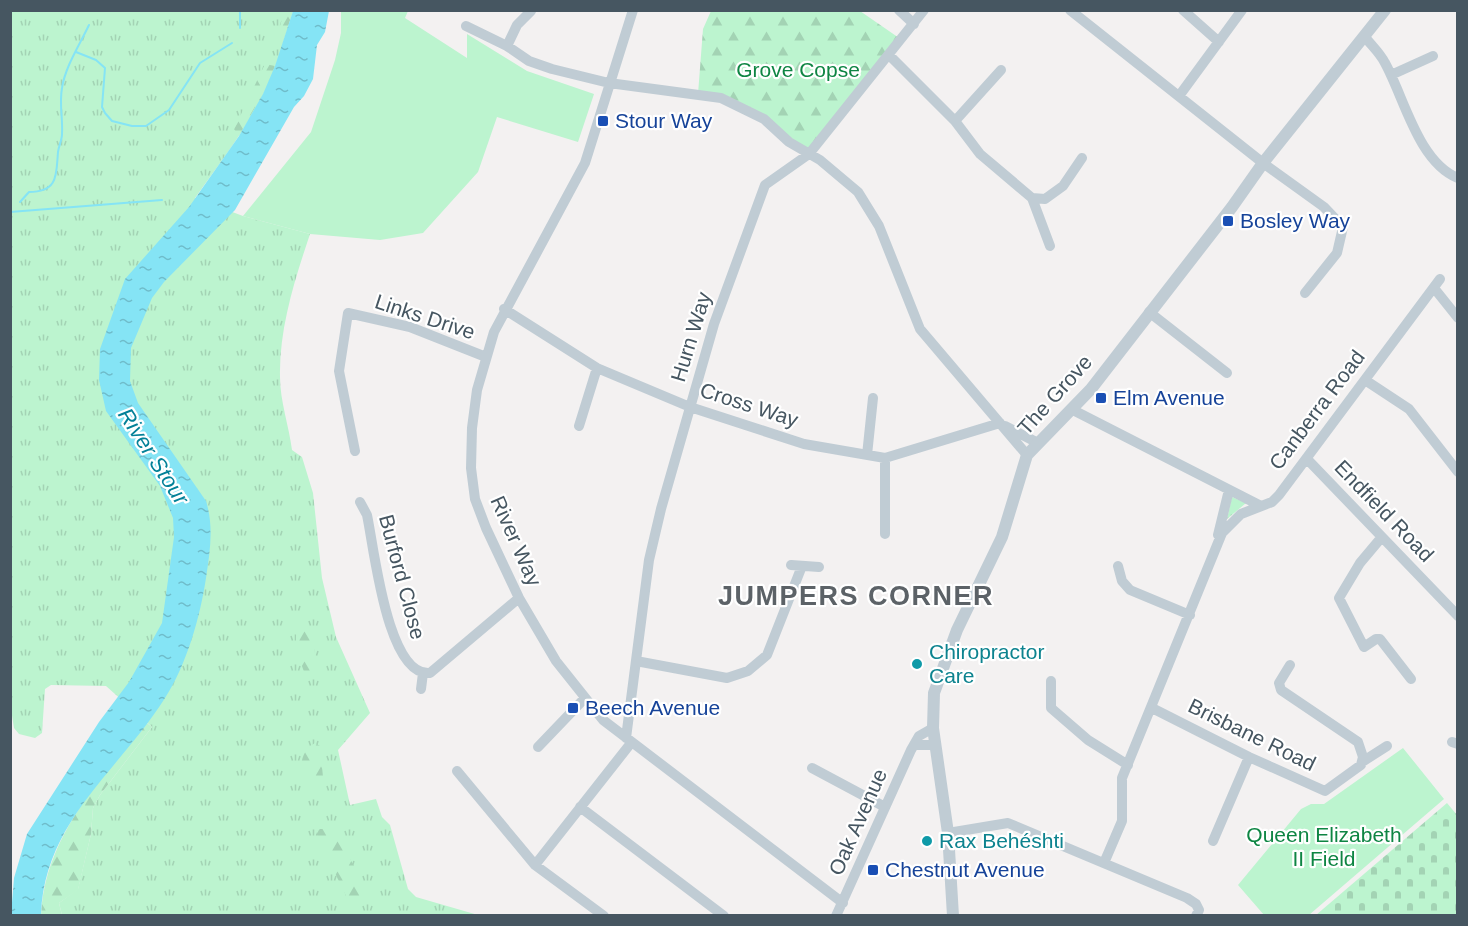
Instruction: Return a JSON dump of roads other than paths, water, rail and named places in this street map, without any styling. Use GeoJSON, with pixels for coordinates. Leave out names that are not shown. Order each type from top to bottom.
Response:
{"type":"FeatureCollection","features":[{"type":"Feature","properties":{"kind":"street","name":"River Way"},"geometry":{"type":"LineString","coordinates":[[633,10],[585,162],[542,246],[504,309],[486,357],[477,390],[472,428],[472,479],[475,499],[519,598],[556,661],[603,720],[843,903]]}},
{"type":"Feature","properties":{"kind":"street"},"geometry":{"type":"LineString","coordinates":[[899,10],[914,24]]}},
{"type":"Feature","properties":{"kind":"street","name":"Hurn Way"},"geometry":{"type":"LineString","coordinates":[[628,741],[649,560],[661,509],[714,324],[765,185],[809,154],[890,56],[924,10]]}},
{"type":"Feature","properties":{"kind":"street"},"geometry":{"type":"LineString","coordinates":[[1070,10],[1263,163],[1324,207],[1342,227],[1336,253],[1305,292]]}},
{"type":"Feature","properties":{"kind":"street"},"geometry":{"type":"LineString","coordinates":[[1183,10],[1219,42]]}},
{"type":"Feature","properties":{"kind":"street"},"geometry":{"type":"LineString","coordinates":[[1179,96],[1242,10]]}},
{"type":"Feature","properties":{"kind":"street","name":"The Grove"},"geometry":{"type":"LineString","coordinates":[[953,915],[953,880],[948,833],[933,728],[936,681],[1002,537],[1027,455],[1091,389],[1232,207],[1263,163],[1385,10]]}},
{"type":"Feature","properties":{"kind":"street"},"geometry":{"type":"LineString","coordinates":[[507,46],[517,25],[531,11]]}},
{"type":"Feature","properties":{"kind":"street"},"geometry":{"type":"LineString","coordinates":[[466,26],[507,46],[529,61],[609,83],[721,99],[764,119],[789,142],[809,154],[858,192],[879,226],[920,329],[1027,455]]}},
{"type":"Feature","properties":{"kind":"street"},"geometry":{"type":"LineString","coordinates":[[1365,37],[1383,60],[1424,146],[1437,164],[1458,178]]}},
{"type":"Feature","properties":{"kind":"street"},"geometry":{"type":"LineString","coordinates":[[890,56],[955,121],[980,154],[1032,198],[1050,246]]}},
{"type":"Feature","properties":{"kind":"street"},"geometry":{"type":"LineString","coordinates":[[1391,75],[1433,56]]}},
{"type":"Feature","properties":{"kind":"street"},"geometry":{"type":"LineString","coordinates":[[955,121],[1002,70]]}},
{"type":"Feature","properties":{"kind":"street"},"geometry":{"type":"LineString","coordinates":[[1032,198],[1045,199],[1063,186],[1082,158]]}},
{"type":"Feature","properties":{"kind":"street","name":"Canberra Road"},"geometry":{"type":"LineString","coordinates":[[1214,549],[1231,522],[1250,509],[1272,502],[1307,459],[1437,283],[1458,318]]}},
{"type":"Feature","properties":{"kind":"street","name":"Cross Way"},"geometry":{"type":"LineString","coordinates":[[504,309],[597,368],[690,407],[804,444],[885,458],[1000,423]]}},
{"type":"Feature","properties":{"kind":"street"},"geometry":{"type":"LineString","coordinates":[[1149,312],[1227,373]]}},
{"type":"Feature","properties":{"kind":"street","name":"Links Drive"},"geometry":{"type":"LineString","coordinates":[[355,451],[339,372],[348,313],[410,327],[486,357]]}},
{"type":"Feature","properties":{"kind":"street"},"geometry":{"type":"LineString","coordinates":[[579,426],[597,368]]}},
{"type":"Feature","properties":{"kind":"street"},"geometry":{"type":"LineString","coordinates":[[1365,380],[1409,409],[1458,472]]}},
{"type":"Feature","properties":{"kind":"street"},"geometry":{"type":"LineString","coordinates":[[867,455],[873,398]]}},
{"type":"Feature","properties":{"kind":"street"},"geometry":{"type":"LineString","coordinates":[[1071,409],[1261,506]]}},
{"type":"Feature","properties":{"kind":"street"},"geometry":{"type":"LineString","coordinates":[[1000,423],[1038,443]]}},
{"type":"Feature","properties":{"kind":"street"},"geometry":{"type":"LineString","coordinates":[[885,458],[885,534]]}},
{"type":"Feature","properties":{"kind":"street","name":"Endfield Road"},"geometry":{"type":"LineString","coordinates":[[1307,459],[1458,616]]}},
{"type":"Feature","properties":{"kind":"street","name":"Canberra Road"},"geometry":{"type":"LineString","coordinates":[[1104,863],[1122,821],[1120,789],[1128,765],[1190,615],[1214,549],[1230,490]]}},
{"type":"Feature","properties":{"kind":"street","name":"Burford Close"},"geometry":{"type":"LineString","coordinates":[[360,502],[367,515],[393,634],[406,661],[423,673],[430,673],[438,667],[519,598]]}},
{"type":"Feature","properties":{"kind":"street"},"geometry":{"type":"LineString","coordinates":[[1381,538],[1360,563],[1339,598],[1364,647],[1380,639],[1411,679]]}},
{"type":"Feature","properties":{"kind":"street"},"geometry":{"type":"LineString","coordinates":[[636,661],[726,678],[748,671],[767,655],[796,566],[819,567]]}},
{"type":"Feature","properties":{"kind":"street"},"geometry":{"type":"LineString","coordinates":[[1118,566],[1122,581],[1130,590],[1190,615]]}},
{"type":"Feature","properties":{"kind":"street","name":"Brisbane Road"},"geometry":{"type":"LineString","coordinates":[[1290,665],[1278,687],[1358,742],[1362,762]]}},
{"type":"Feature","properties":{"kind":"street"},"geometry":{"type":"LineString","coordinates":[[420,689],[423,673]]}},
{"type":"Feature","properties":{"kind":"street"},"geometry":{"type":"LineString","coordinates":[[1051,681],[1047,709],[1088,740],[1128,765]]}},
{"type":"Feature","properties":{"kind":"street"},"geometry":{"type":"LineString","coordinates":[[538,747],[584,699]]}},
{"type":"Feature","properties":{"kind":"street","name":"Brisbane Road"},"geometry":{"type":"LineString","coordinates":[[1152,708],[1249,757],[1325,791],[1387,746]]}},
{"type":"Feature","properties":{"kind":"street","name":"Oak Avenue"},"geometry":{"type":"LineString","coordinates":[[836,915],[914,745],[919,736],[933,728]]}},
{"type":"Feature","properties":{"kind":"street"},"geometry":{"type":"LineString","coordinates":[[535,865],[628,741]]}},
{"type":"Feature","properties":{"kind":"street"},"geometry":{"type":"LineString","coordinates":[[914,745],[935,745]]}},
{"type":"Feature","properties":{"kind":"street"},"geometry":{"type":"LineString","coordinates":[[1213,841],[1249,757]]}},
{"type":"Feature","properties":{"kind":"street"},"geometry":{"type":"LineString","coordinates":[[812,768],[885,807]]}},
{"type":"Feature","properties":{"kind":"street"},"geometry":{"type":"LineString","coordinates":[[457,771],[535,865],[604,915]]}},
{"type":"Feature","properties":{"kind":"street"},"geometry":{"type":"LineString","coordinates":[[580,807],[724,915]]}},
{"type":"Feature","properties":{"kind":"street"},"geometry":{"type":"LineString","coordinates":[[948,833],[1008,824],[1187,898],[1196,904],[1199,910],[1196,915]]}},
{"type":"Feature","properties":{"kind":"water","name":"River Stour"},"geometry":{"type":"Polygon","coordinates":[[[293,11],[329,11],[325,32],[317,45],[313,79],[304,96],[294,107],[235,210],[164,282],[152,298],[131,348],[130,381],[138,403],[206,501],[211,530],[209,558],[192,640],[165,698],[69,824],[55,852],[45,882],[41,915],[11,915],[14,878],[27,834],[99,722],[129,682],[162,623],[174,537],[173,518],[160,486],[106,411],[99,380],[100,349],[125,279],[189,207],[239,136],[263,94],[293,11]]]}},
{"type":"Feature","properties":{"kind":"waterway"},"geometry":{"type":"LineString","coordinates":[[240,10],[240,28]]}},
{"type":"Feature","properties":{"kind":"waterway"},"geometry":{"type":"LineString","coordinates":[[20,202],[29,192],[46,189],[54,180],[62,136],[62,88],[69,64],[89,25]]}},
{"type":"Feature","properties":{"kind":"waterway"},"geometry":{"type":"LineString","coordinates":[[76,52],[96,60],[105,68],[102,107],[112,121],[132,126],[146,126],[169,110],[200,63],[232,43]]}},
{"type":"Feature","properties":{"kind":"waterway"},"geometry":{"type":"LineString","coordinates":[[10,212],[162,200]]}},
{"type":"Feature","properties":{"kind":"place","name":"Stour Way"},"geometry":{"type":"Point","coordinates":[603,121]}},
{"type":"Feature","properties":{"kind":"place","name":"Bosley Way"},"geometry":{"type":"Point","coordinates":[1228,221]}},
{"type":"Feature","properties":{"kind":"place","name":"Elm Avenue"},"geometry":{"type":"Point","coordinates":[1101,398]}},
{"type":"Feature","properties":{"kind":"place","name":"Chiropractor Care"},"geometry":{"type":"Point","coordinates":[917,664]}},
{"type":"Feature","properties":{"kind":"place","name":"Beech Avenue"},"geometry":{"type":"Point","coordinates":[573,708]}},
{"type":"Feature","properties":{"kind":"place","name":"Rax Behéshti"},"geometry":{"type":"Point","coordinates":[927,841]}},
{"type":"Feature","properties":{"kind":"place","name":"Chestnut Avenue"},"geometry":{"type":"Point","coordinates":[873,870]}},
{"type":"Feature","properties":{"kind":"district","name":"JUMPERS CORNER"},"geometry":{"type":"Point","coordinates":[856,596]}},
{"type":"Feature","properties":{"kind":"park label","name":"Grove Copse"},"geometry":{"type":"Point","coordinates":[798,70]}},
{"type":"Feature","properties":{"kind":"park label","name":"Queen Elizabeth II Field"},"geometry":{"type":"Point","coordinates":[1324,847]}}]}
